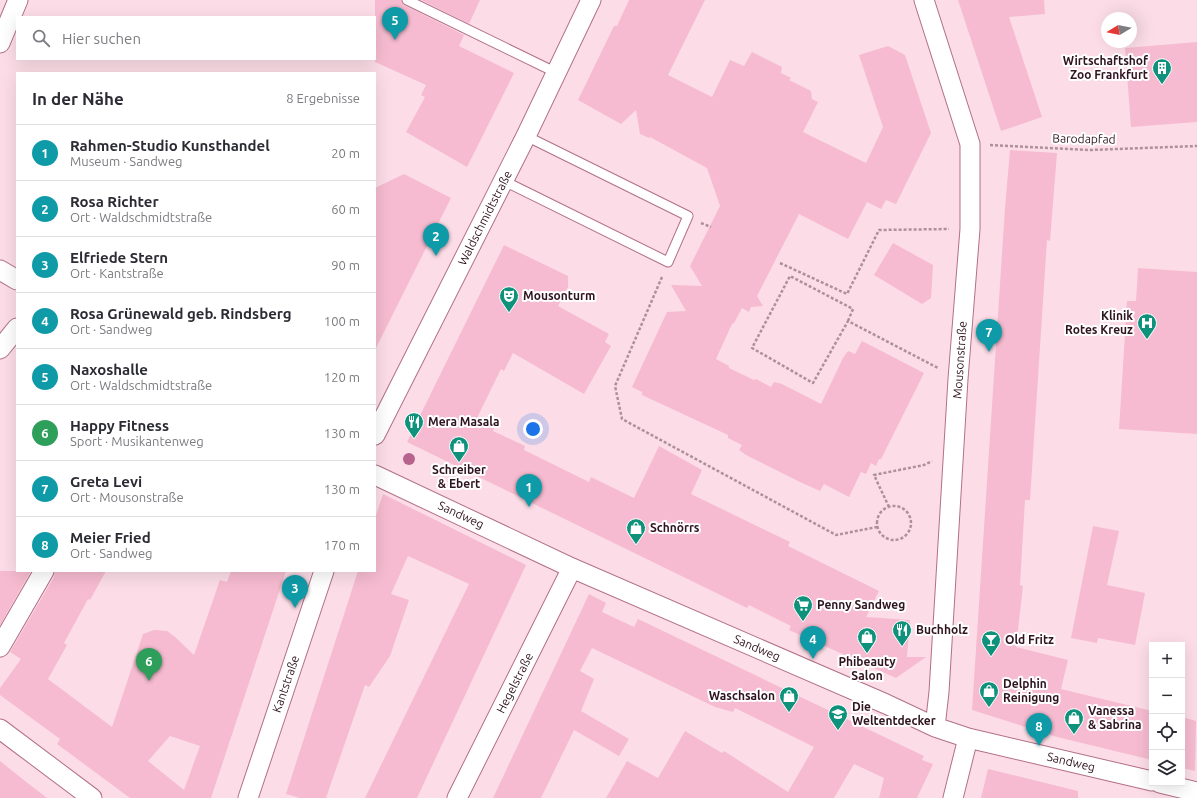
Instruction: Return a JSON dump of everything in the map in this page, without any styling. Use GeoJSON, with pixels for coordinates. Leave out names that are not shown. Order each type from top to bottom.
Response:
{"type":"FeatureCollection","features":[{"type":"Feature","properties":{"kind":"street"},"geometry":{"type":"LineString","coordinates":[[0,43],[18,0]]}},
{"type":"Feature","properties":{"kind":"street","name":"Waldschmidtstraße"},"geometry":{"type":"LineString","coordinates":[[376,432],[504,181],[591,0]]}},
{"type":"Feature","properties":{"kind":"street","name":"Mousonstraße"},"geometry":{"type":"LineString","coordinates":[[924,0],[970,144],[970,229],[958,379],[939,692],[935,728]]}},
{"type":"Feature","properties":{"kind":"street"},"geometry":{"type":"LineString","coordinates":[[0,270],[16,279]]}},
{"type":"Feature","properties":{"kind":"street"},"geometry":{"type":"LineString","coordinates":[[0,349],[16,329]]}},
{"type":"Feature","properties":{"kind":"street","name":"Sandweg"},"geometry":{"type":"LineString","coordinates":[[376,475],[572,568],[886,704],[935,728],[968,738],[1149,780]]}},
{"type":"Feature","properties":{"kind":"street","name":"Hegelstraße"},"geometry":{"type":"LineString","coordinates":[[457,798],[572,568]]}},
{"type":"Feature","properties":{"kind":"street"},"geometry":{"type":"LineString","coordinates":[[0,647],[43,572]]}},
{"type":"Feature","properties":{"kind":"street","name":"Kantstraße"},"geometry":{"type":"LineString","coordinates":[[248,798],[324,572]]}},
{"type":"Feature","properties":{"kind":"street"},"geometry":{"type":"LineString","coordinates":[[0,729],[92,798]]}},
{"type":"Feature","properties":{"kind":"street"},"geometry":{"type":"LineString","coordinates":[[953,798],[968,738]]}},
{"type":"Feature","properties":{"kind":"street"},"geometry":{"type":"LineString","coordinates":[[1172,786],[1197,792]]}},
{"type":"Feature","properties":{"kind":"lane"},"geometry":{"type":"LineString","coordinates":[[407,0],[557,73]]}},
{"type":"Feature","properties":{"kind":"lane"},"geometry":{"type":"LineString","coordinates":[[504,181],[668,262],[688,216],[526,136]]}},
{"type":"Feature","properties":{"kind":"path","name":"Barodapfad"},"geometry":{"type":"LineString","coordinates":[[970,144],[1090,150],[1197,146]]}},
{"type":"Feature","properties":{"kind":"path"},"geometry":{"type":"LineString","coordinates":[[780,263],[847,294],[879,230],[970,229]]}},
{"type":"Feature","properties":{"kind":"path"},"geometry":{"type":"LineString","coordinates":[[668,262],[616,386],[622,419],[836,535],[877,527]]}},
{"type":"Feature","properties":{"kind":"path"},"geometry":{"type":"LineString","coordinates":[[790,276],[853,309],[848,321],[813,383],[752,348],[790,276]]}},
{"type":"Feature","properties":{"kind":"path"},"geometry":{"type":"LineString","coordinates":[[848,321],[958,379]]}},
{"type":"Feature","properties":{"kind":"path"},"geometry":{"type":"LineString","coordinates":[[889,507],[874,475],[924,465],[953,454]]}},
{"type":"Feature","properties":{"kind":"path"},"geometry":{"type":"LineString","coordinates":[[889,507],[903,509],[908,515],[910,523],[908,532],[898,540],[891,540],[882,536],[877,527],[880,514],[889,507]]}},
{"type":"Feature","properties":{"kind":"building"},"geometry":{"type":"Polygon","coordinates":[[[375,0],[401,0],[404,5],[464,35],[459,46],[514,73],[467,167],[406,132],[425,97],[421,95],[426,85],[375,62],[375,0]]]}},
{"type":"Feature","properties":{"kind":"building"},"geometry":{"type":"Polygon","coordinates":[[[421,0],[480,0],[469,24],[421,0]]]}},
{"type":"Feature","properties":{"kind":"building"},"geometry":{"type":"Polygon","coordinates":[[[629,0],[705,0],[668,75],[712,97],[730,60],[744,66],[752,52],[782,67],[781,73],[791,78],[789,80],[811,91],[812,99],[818,102],[803,132],[866,163],[883,127],[859,55],[888,46],[905,55],[931,133],[896,204],[886,200],[881,209],[867,202],[848,239],[799,214],[757,296],[763,306],[751,307],[749,312],[742,308],[732,324],[716,359],[729,366],[729,368],[754,380],[756,379],[771,387],[774,382],[782,384],[821,404],[843,358],[848,351],[855,354],[862,341],[924,373],[881,459],[879,459],[876,466],[871,463],[866,474],[861,472],[849,497],[824,484],[820,491],[746,455],[739,450],[742,445],[728,438],[728,435],[642,395],[642,392],[632,387],[667,312],[686,311],[671,285],[702,286],[690,266],[720,206],[707,168],[650,137],[649,138],[640,134],[636,110],[621,124],[578,100],[614,26],[617,26],[629,0]]]}},
{"type":"Feature","properties":{"kind":"building"},"geometry":{"type":"Polygon","coordinates":[[[958,0],[1044,0],[1045,14],[1009,17],[1042,117],[1001,131],[958,0]]]}},
{"type":"Feature","properties":{"kind":"building","name":"Wirtschaftshof Zoo Frankfurt"},"geometry":{"type":"Polygon","coordinates":[[[1197,42],[1197,122],[1131,127],[1125,48],[1197,42]]]}},
{"type":"Feature","properties":{"kind":"building"},"geometry":{"type":"Polygon","coordinates":[[[1010,150],[1057,153],[1050,241],[1047,240],[1030,500],[1025,500],[1020,585],[1023,586],[1016,647],[1068,660],[1061,689],[1149,710],[1149,759],[1057,737],[972,710],[1010,150]]]}},
{"type":"Feature","properties":{"kind":"building"},"geometry":{"type":"Polygon","coordinates":[[[404,174],[451,198],[376,348],[376,188],[404,174]]]}},
{"type":"Feature","properties":{"kind":"building"},"geometry":{"type":"Polygon","coordinates":[[[893,243],[933,265],[931,298],[922,304],[874,275],[893,243]]]}},
{"type":"Feature","properties":{"kind":"building"},"geometry":{"type":"Polygon","coordinates":[[[504,245],[568,276],[568,287],[558,306],[609,334],[605,342],[611,346],[584,394],[513,353],[504,371],[501,369],[477,418],[495,426],[493,431],[525,446],[524,450],[589,482],[591,477],[634,498],[659,446],[702,470],[691,494],[790,542],[788,546],[879,591],[866,617],[910,620],[907,657],[926,657],[896,678],[789,630],[791,626],[749,605],[747,608],[407,442],[504,245]]]}},
{"type":"Feature","properties":{"kind":"building"},"geometry":{"type":"Polygon","coordinates":[[[1138,268],[1197,272],[1197,434],[1119,429],[1127,301],[1136,301],[1138,268]]]}},
{"type":"Feature","properties":{"kind":"building"},"geometry":{"type":"Polygon","coordinates":[[[383,494],[526,565],[417,798],[365,798],[469,584],[408,556],[391,594],[409,600],[390,656],[369,687],[365,685],[326,798],[300,798],[286,794],[358,572],[376,572],[376,515],[383,494]]]}},
{"type":"Feature","properties":{"kind":"building"},"geometry":{"type":"Polygon","coordinates":[[[1093,526],[1119,531],[1107,585],[1145,593],[1135,645],[1098,638],[1097,643],[1071,638],[1093,526]]]}},
{"type":"Feature","properties":{"kind":"building"},"geometry":{"type":"Polygon","coordinates":[[[0,571],[30,572],[0,625],[0,571]]]}},
{"type":"Feature","properties":{"kind":"building"},"geometry":{"type":"Polygon","coordinates":[[[55,572],[105,572],[90,600],[88,599],[64,643],[67,645],[48,679],[112,727],[143,634],[154,630],[167,631],[194,655],[220,580],[227,582],[231,572],[286,572],[211,798],[130,798],[57,744],[60,739],[0,695],[0,688],[21,659],[10,652],[54,577],[55,572]],[[170,736],[148,761],[184,790],[200,746],[170,736]]]}},
{"type":"Feature","properties":{"kind":"building"},"geometry":{"type":"Polygon","coordinates":[[[589,594],[606,603],[602,612],[634,627],[638,619],[924,756],[922,760],[933,764],[917,798],[879,798],[884,778],[854,764],[834,798],[606,798],[627,761],[658,778],[685,731],[722,753],[724,751],[788,792],[814,747],[735,708],[733,712],[715,707],[592,648],[580,671],[594,679],[581,711],[629,739],[619,756],[574,730],[541,798],[493,798],[589,594]]]}},
{"type":"Feature","properties":{"kind":"building"},"geometry":{"type":"Polygon","coordinates":[[[1185,718],[1196,721],[1195,771],[1185,769],[1185,718]]]}},
{"type":"Feature","properties":{"kind":"building"},"geometry":{"type":"Polygon","coordinates":[[[0,761],[25,781],[47,798],[0,798],[0,761]]]}},
{"type":"Feature","properties":{"kind":"building"},"geometry":{"type":"Polygon","coordinates":[[[988,769],[1078,791],[1078,798],[981,798],[988,769]]]}},
{"type":"Feature","properties":{"kind":"place","name":"Naxoshalle"},"geometry":{"type":"Point","coordinates":[395,40]}},
{"type":"Feature","properties":{"kind":"place","name":"Wirtschaftshof Zoo Frankfurt"},"geometry":{"type":"Point","coordinates":[1162,85]}},
{"type":"Feature","properties":{"kind":"place","name":"Rosa Richter"},"geometry":{"type":"Point","coordinates":[436,256]}},
{"type":"Feature","properties":{"kind":"place","name":"Mousonturm"},"geometry":{"type":"Point","coordinates":[509,313]}},
{"type":"Feature","properties":{"kind":"place","name":"Klinik Rotes Kreuz"},"geometry":{"type":"Point","coordinates":[1147,340]}},
{"type":"Feature","properties":{"kind":"place","name":"Greta Levi"},"geometry":{"type":"Point","coordinates":[989,352]}},
{"type":"Feature","properties":{"kind":"place","name":"Mera Masala"},"geometry":{"type":"Point","coordinates":[414,439]}},
{"type":"Feature","properties":{"kind":"place","name":"Schreiber & Ebert"},"geometry":{"type":"Point","coordinates":[459,463]}},
{"type":"Feature","properties":{"kind":"place","name":"Rahmen-Studio Kunsthandel"},"geometry":{"type":"Point","coordinates":[529,507]}},
{"type":"Feature","properties":{"kind":"place","name":"Schnörrs"},"geometry":{"type":"Point","coordinates":[636,545]}},
{"type":"Feature","properties":{"kind":"place","name":"Elfriede Stern"},"geometry":{"type":"Point","coordinates":[295,608]}},
{"type":"Feature","properties":{"kind":"place","name":"Penny Sandweg"},"geometry":{"type":"Point","coordinates":[803,622]}},
{"type":"Feature","properties":{"kind":"place","name":"Buchholz"},"geometry":{"type":"Point","coordinates":[902,647]}},
{"type":"Feature","properties":{"kind":"place","name":"Phibeauty Salon"},"geometry":{"type":"Point","coordinates":[867,654]}},
{"type":"Feature","properties":{"kind":"place","name":"Old Fritz"},"geometry":{"type":"Point","coordinates":[991,657]}},
{"type":"Feature","properties":{"kind":"place","name":"Rosa Grünewald geb. Rindsberg"},"geometry":{"type":"Point","coordinates":[813,659]}},
{"type":"Feature","properties":{"kind":"place","name":"Happy Fitness"},"geometry":{"type":"Point","coordinates":[149,681]}},
{"type":"Feature","properties":{"kind":"place","name":"Delphin Reinigung"},"geometry":{"type":"Point","coordinates":[989,708]}},
{"type":"Feature","properties":{"kind":"place","name":"Waschsalon"},"geometry":{"type":"Point","coordinates":[789,713]}},
{"type":"Feature","properties":{"kind":"place","name":"Die Weltentdecker"},"geometry":{"type":"Point","coordinates":[838,731]}},
{"type":"Feature","properties":{"kind":"place","name":"Vanessa & Sabrina"},"geometry":{"type":"Point","coordinates":[1074,735]}},
{"type":"Feature","properties":{"kind":"place","name":"Meier Fried"},"geometry":{"type":"Point","coordinates":[1039,746]}}]}
